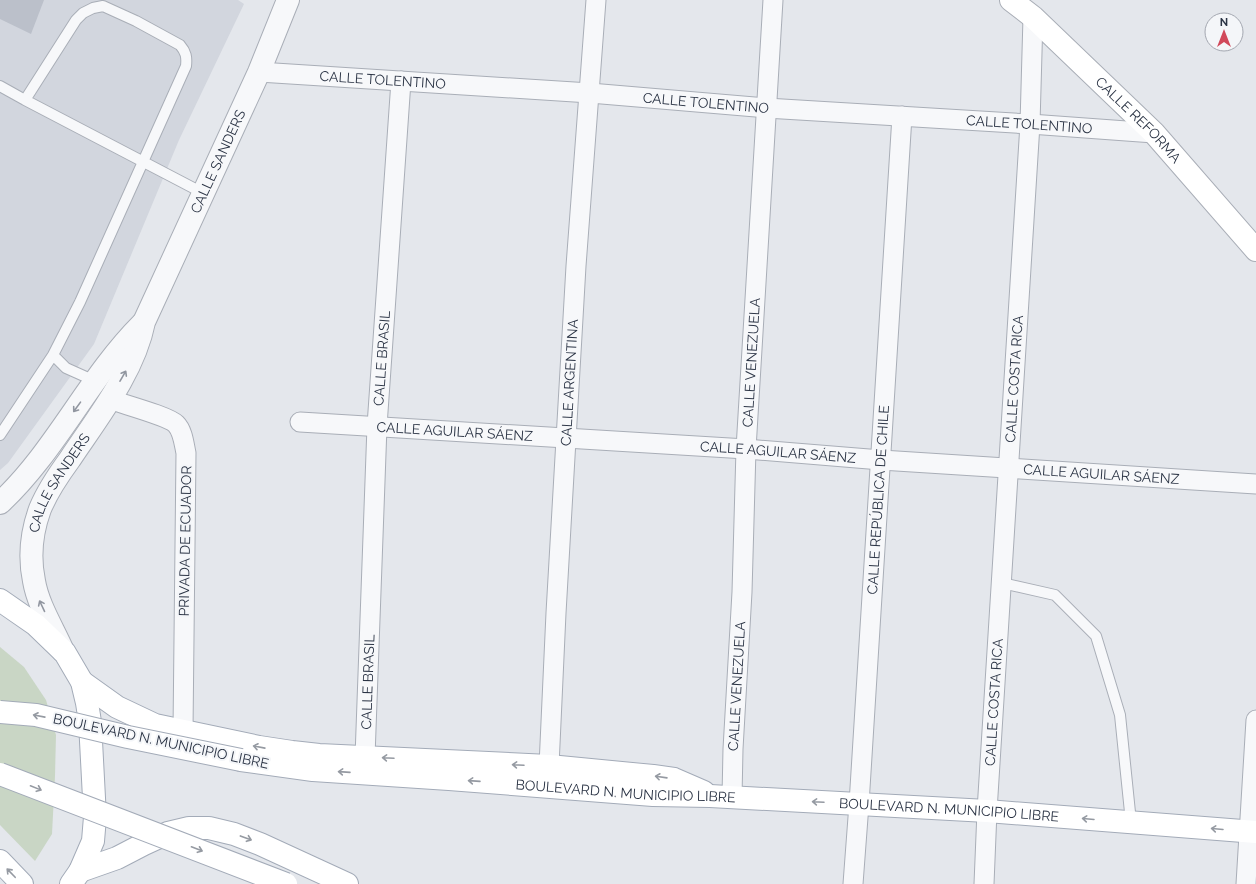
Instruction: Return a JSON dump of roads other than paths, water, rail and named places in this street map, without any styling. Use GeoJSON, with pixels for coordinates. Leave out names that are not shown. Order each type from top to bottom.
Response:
{"type":"FeatureCollection","features":[{"type":"Feature","properties":{"kind":"main road","name":"CALLE REFORMA"},"geometry":{"type":"LineString","coordinates":[[1011,0],[1033,17],[1154,134],[1256,250]]}},
{"type":"Feature","properties":{"kind":"main road"},"geometry":{"type":"LineString","coordinates":[[0,600],[36,625],[65,653],[82,682],[90,722],[95,818],[93,842],[75,880]]}},
{"type":"Feature","properties":{"kind":"main road"},"geometry":{"type":"LineString","coordinates":[[82,682],[117,707],[155,725],[292,752],[320,755],[549,766],[674,779],[710,796]]}},
{"type":"Feature","properties":{"kind":"main road","name":"BOULEVARD N. MUNICIPIO LIBRE"},"geometry":{"type":"LineString","coordinates":[[0,712],[36,715],[241,760],[313,770],[652,795],[732,797],[987,811],[1252,832]]}},
{"type":"Feature","properties":{"kind":"main road"},"geometry":{"type":"LineString","coordinates":[[0,774],[286,884]]}},
{"type":"Feature","properties":{"kind":"main road"},"geometry":{"type":"LineString","coordinates":[[75,880],[168,833],[189,828],[209,828],[234,834],[260,844],[347,884]]}},
{"type":"Feature","properties":{"kind":"main road"},"geometry":{"type":"LineString","coordinates":[[0,861],[22,884]]}},
{"type":"Feature","properties":{"kind":"street","name":"CALLE SANDERS"},"geometry":{"type":"LineString","coordinates":[[65,653],[39,600],[34,581],[31,555],[34,528],[40,508],[132,360],[140,340],[144,322],[259,72],[288,0]]}},
{"type":"Feature","properties":{"kind":"street","name":"CALLE ARGENTINA"},"geometry":{"type":"LineString","coordinates":[[549,766],[556,613],[576,266],[596,0]]}},
{"type":"Feature","properties":{"kind":"street","name":"CALLE VENEZUELA"},"geometry":{"type":"LineString","coordinates":[[732,797],[733,749],[742,592],[746,449],[766,108],[774,0]]}},
{"type":"Feature","properties":{"kind":"street","name":"CALLE COSTA RICA"},"geometry":{"type":"LineString","coordinates":[[984,884],[987,811],[1030,124],[1033,17]]}},
{"type":"Feature","properties":{"kind":"street","name":"CALLE TOLENTINO"},"geometry":{"type":"LineString","coordinates":[[259,72],[590,93],[766,108],[1030,124],[1154,134]]}},
{"type":"Feature","properties":{"kind":"street","name":"CALLE BRASIL"},"geometry":{"type":"LineString","coordinates":[[365,757],[377,426],[401,81]]}},
{"type":"Feature","properties":{"kind":"street","name":"CALLE REPÚBLICA DE CHILE"},"geometry":{"type":"LineString","coordinates":[[853,884],[902,116]]}},
{"type":"Feature","properties":{"kind":"street","name":"CALLE SANDERS"},"geometry":{"type":"LineString","coordinates":[[0,503],[15,489],[42,454],[118,349],[144,322]]}},
{"type":"Feature","properties":{"kind":"street","name":"PRIVADA DE ECUADOR"},"geometry":{"type":"LineString","coordinates":[[109,399],[163,418],[175,424],[182,436],[186,453],[182,731]]}},
{"type":"Feature","properties":{"kind":"street","name":"CALLE AGUILAR SÁENZ"},"geometry":{"type":"LineString","coordinates":[[300,422],[746,449],[881,460],[1256,484]]}},
{"type":"Feature","properties":{"kind":"street"},"geometry":{"type":"LineString","coordinates":[[1246,884],[1252,832],[1256,720]]}},
{"type":"Feature","properties":{"kind":"lane"},"geometry":{"type":"LineString","coordinates":[[0,435],[53,354],[80,302],[186,66],[187,59],[184,50],[180,45],[136,20],[103,6],[93,8],[83,12],[76,20],[25,100]]}},
{"type":"Feature","properties":{"kind":"lane"},"geometry":{"type":"LineString","coordinates":[[0,86],[203,193]]}},
{"type":"Feature","properties":{"kind":"lane"},"geometry":{"type":"LineString","coordinates":[[53,354],[66,368],[96,381]]}},
{"type":"Feature","properties":{"kind":"lane"},"geometry":{"type":"LineString","coordinates":[[1002,583],[1055,595],[1096,636],[1120,715],[1131,822]]}}]}
